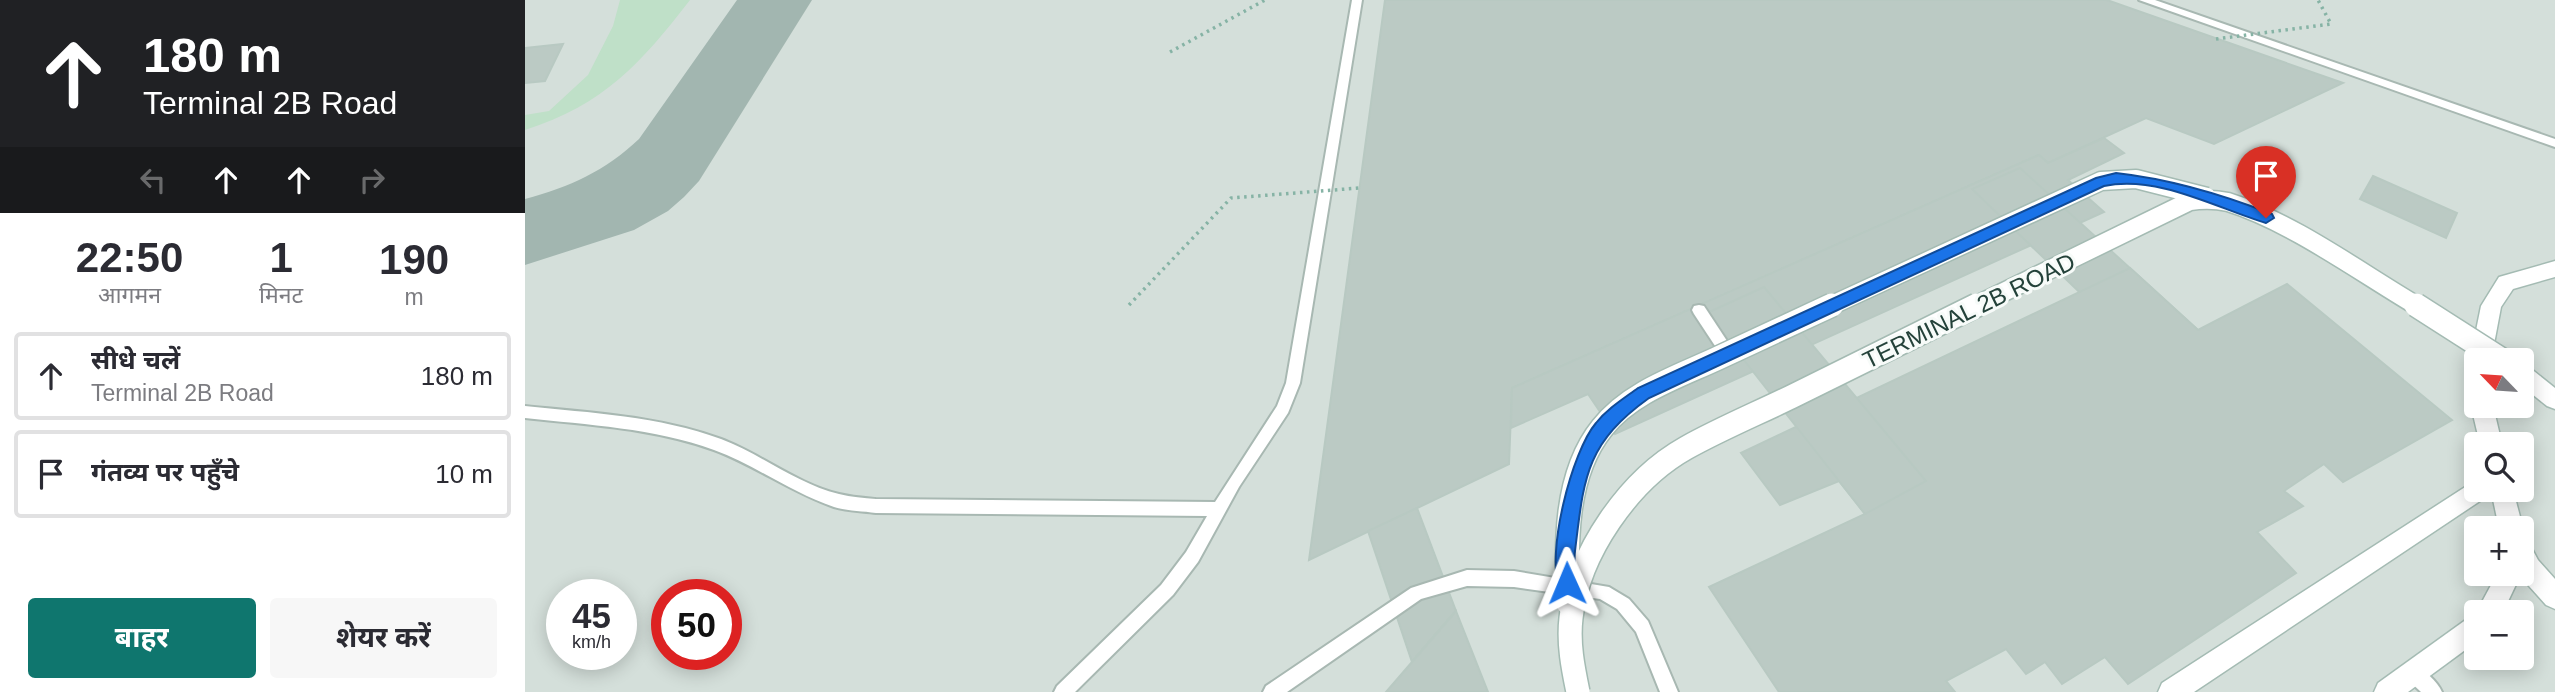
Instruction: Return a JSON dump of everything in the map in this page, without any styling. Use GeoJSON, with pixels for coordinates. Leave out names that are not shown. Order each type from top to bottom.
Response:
{"type":"FeatureCollection","features":[{"type":"Feature","properties":{"kind":"main road"},"geometry":{"type":"LineString","coordinates":[[1570,637],[1565,555],[1579,474],[1588,450],[1601,428],[1643,393],[2101,181],[2136,179],[2227,202]]}},
{"type":"Feature","properties":{"kind":"main road","name":"TERMINAL 2B ROAD"},"geometry":{"type":"LineString","coordinates":[[1578,692],[1570,637],[1573,600],[1591,546],[1619,506],[1652,472],[1684,449],[2190,201],[2207,199],[2227,202],[2280,224],[2484,348]]}},
{"type":"Feature","properties":{"kind":"main road"},"geometry":{"type":"LineString","coordinates":[[2483,348],[2491,306],[2506,283],[2555,269]]}},
{"type":"Feature","properties":{"kind":"main road"},"geometry":{"type":"LineString","coordinates":[[2534,383],[2555,400]]}},
{"type":"Feature","properties":{"kind":"main road"},"geometry":{"type":"LineString","coordinates":[[2171,692],[2464,499]]}},
{"type":"Feature","properties":{"kind":"main road"},"geometry":{"type":"LineString","coordinates":[[2534,574],[2555,597]]}},
{"type":"Feature","properties":{"kind":"main road"},"geometry":{"type":"LineString","coordinates":[[2387,692],[2464,636]]}},
{"type":"Feature","properties":{"kind":"lane"},"geometry":{"type":"LineString","coordinates":[[1063,692],[1167,590],[1192,557],[1219,509],[1283,409],[1293,383],[1357,0]]}},
{"type":"Feature","properties":{"kind":"lane"},"geometry":{"type":"LineString","coordinates":[[2144,0],[2555,143]]}},
{"type":"Feature","properties":{"kind":"lane"},"geometry":{"type":"LineString","coordinates":[[1699,310],[1728,354]]}},
{"type":"Feature","properties":{"kind":"lane"},"geometry":{"type":"LineString","coordinates":[[525,412],[620,422],[674,432],[719,445],[800,486],[837,500],[876,506],[1219,509]]}},
{"type":"Feature","properties":{"kind":"lane"},"geometry":{"type":"LineString","coordinates":[[1272,692],[1417,593],[1467,578],[1514,579],[1603,592],[1623,604],[1642,626],[1669,692]]}},
{"type":"Feature","properties":{"kind":"lane"},"geometry":{"type":"LineString","coordinates":[[2413,673],[2433,692]]}},
{"type":"Feature","properties":{"kind":"path"},"geometry":{"type":"LineString","coordinates":[[1170,52],[1265,0]]}},
{"type":"Feature","properties":{"kind":"path"},"geometry":{"type":"LineString","coordinates":[[2216,39],[2330,24],[2318,0]]}},
{"type":"Feature","properties":{"kind":"path"},"geometry":{"type":"LineString","coordinates":[[1129,305],[1231,198],[1359,188]]}},
{"type":"Feature","properties":{"kind":"shaded area"},"geometry":{"type":"Polygon","coordinates":[[[525,0],[2555,0],[2555,692],[525,692],[525,0]]]}},
{"type":"Feature","properties":{"kind":"green space"},"geometry":{"type":"Polygon","coordinates":[[[620,0],[690,0],[655,43],[619,79],[577,108],[525,130],[525,115],[549,111],[588,75],[613,26],[620,0]]]}},
{"type":"Feature","properties":{"kind":"building"},"geometry":{"type":"Polygon","coordinates":[[[1385,0],[2107,0],[2343,83],[2214,144],[2146,118],[2048,163],[2039,155],[1512,388],[1509,464],[1309,560],[1385,0]]]}},
{"type":"Feature","properties":{"kind":"building"},"geometry":{"type":"Polygon","coordinates":[[[563,44],[545,81],[525,83],[525,48],[563,44]]]}},
{"type":"Feature","properties":{"kind":"building"},"geometry":{"type":"Polygon","coordinates":[[[2104,138],[2124,153],[2068,180],[2104,212],[1615,434],[1588,394],[1511,428],[1512,388],[2039,155],[2048,163],[2104,138]]]}},
{"type":"Feature","properties":{"kind":"building"},"geometry":{"type":"Polygon","coordinates":[[[2020,168],[2198,330],[2147,357],[1972,189],[2020,168]]]}},
{"type":"Feature","properties":{"kind":"building"},"geometry":{"type":"Polygon","coordinates":[[[2373,176],[2457,213],[2446,238],[2360,199],[2373,176]]]}},
{"type":"Feature","properties":{"kind":"building"},"geometry":{"type":"Polygon","coordinates":[[[2130,268],[2198,330],[2287,284],[2452,420],[2343,482],[2324,464],[2284,491],[2303,506],[2257,532],[2296,573],[2128,684],[2105,657],[2062,684],[2045,662],[2026,674],[2006,649],[1946,681],[1955,692],[1779,692],[1709,587],[1865,514],[1839,481],[1780,505],[1741,453],[2130,268]]]}},
{"type":"Feature","properties":{"kind":"building"},"geometry":{"type":"Polygon","coordinates":[[[1764,287],[1926,481],[1865,514],[1707,313],[1764,287]]]}},
{"type":"Feature","properties":{"kind":"building"},"geometry":{"type":"Polygon","coordinates":[[[1417,508],[1456,611],[1412,662],[1368,531],[1417,508]]]}},
{"type":"Feature","properties":{"kind":"building"},"geometry":{"type":"Polygon","coordinates":[[[1456,611],[1488,692],[1386,692],[1412,662],[1456,611]]]}},
{"type":"Feature","properties":{"kind":"taxiway"},"geometry":{"type":"LineString","coordinates":[[525,232],[603,208],[638,189],[654,176],[669,160],[775,0]]}},
{"type":"Feature","properties":{"kind":"route"},"geometry":{"type":"LineString","coordinates":[[1567,583],[1565,555],[1579,474],[1588,450],[1601,428],[1643,393],[2101,181],[2116,178],[2154,182],[2227,202],[2266,218]]}}]}
